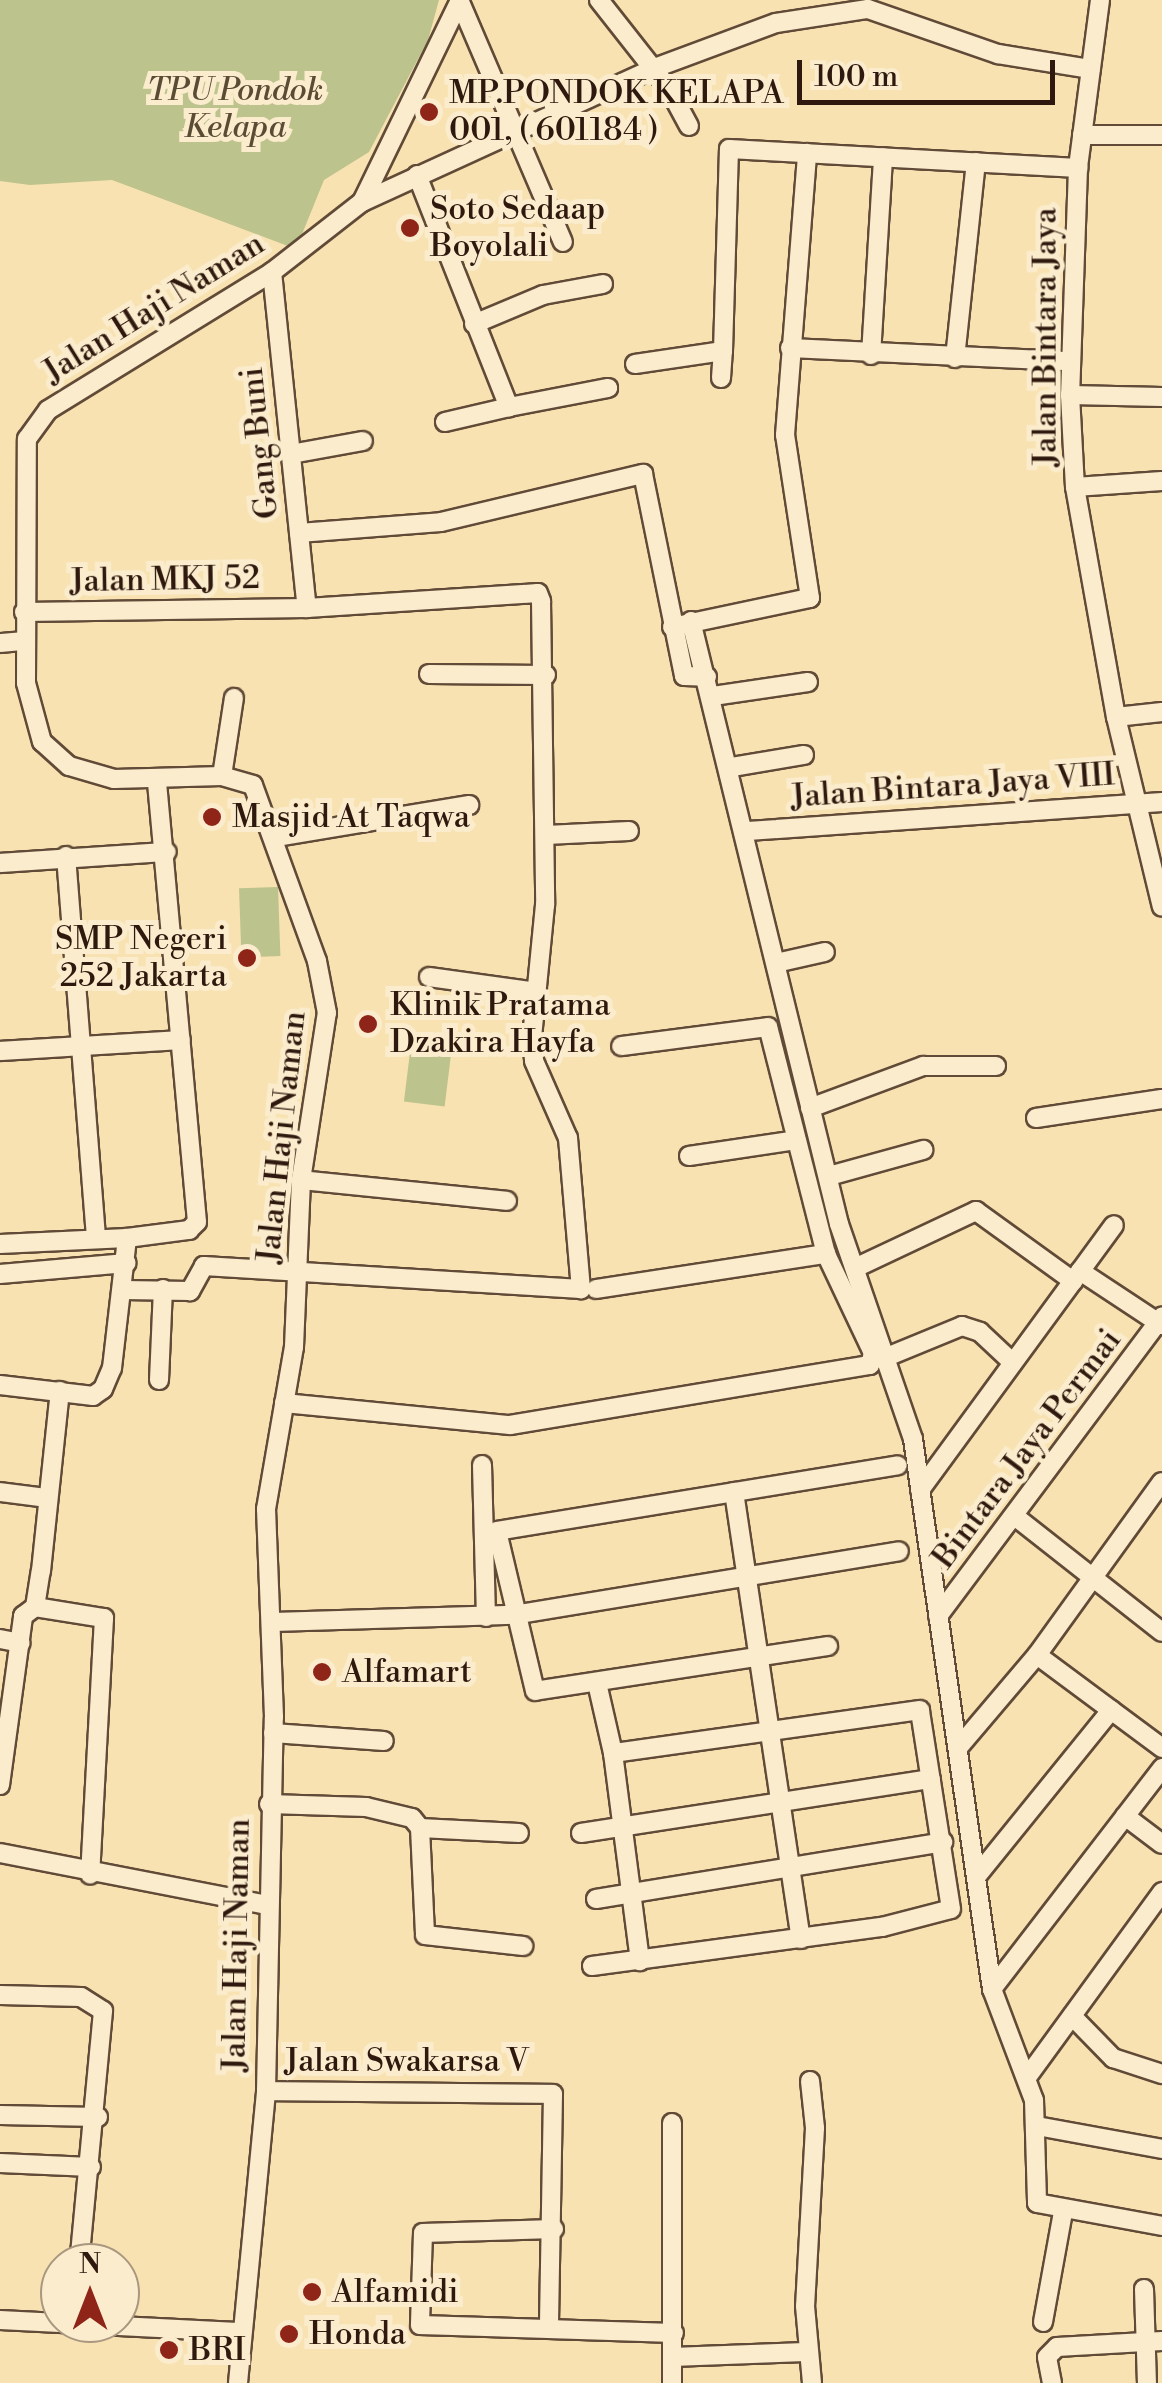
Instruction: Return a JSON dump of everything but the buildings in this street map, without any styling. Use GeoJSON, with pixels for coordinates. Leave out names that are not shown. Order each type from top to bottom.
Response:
{"type":"FeatureCollection","features":[{"type":"Feature","properties":{"kind":"street"},"geometry":{"type":"LineString","coordinates":[[599,0],[689,126]]}},
{"type":"Feature","properties":{"kind":"street","name":"Jalan Bintara Jaya"},"geometry":{"type":"LineString","coordinates":[[1100,0],[1078,168],[1070,360],[1076,486],[1116,717],[1162,907]]}},
{"type":"Feature","properties":{"kind":"street"},"geometry":{"type":"LineString","coordinates":[[460,1],[520,130],[563,242]]}},
{"type":"Feature","properties":{"kind":"street"},"geometry":{"type":"LineString","coordinates":[[362,202],[460,1]]}},
{"type":"Feature","properties":{"kind":"street","name":"Jalan Haji Naman"},"geometry":{"type":"LineString","coordinates":[[238,2383],[238,2332],[266,2091],[273,1622],[266,1509],[284,1404],[299,1276],[301,1180],[328,1013],[259,790],[222,776],[114,779],[53,756],[29,703],[24,641],[25,450],[39,418],[272,272],[362,202],[652,70],[776,23],[853,9],[896,15],[998,54],[1091,68]]}},
{"type":"Feature","properties":{"kind":"street"},"geometry":{"type":"LineString","coordinates":[[1082,135],[1162,135]]}},
{"type":"Feature","properties":{"kind":"street"},"geometry":{"type":"LineString","coordinates":[[721,378],[729,149],[1078,168]]}},
{"type":"Feature","properties":{"kind":"street"},"geometry":{"type":"LineString","coordinates":[[672,627],[810,598],[787,461],[790,348],[807,153]]}},
{"type":"Feature","properties":{"kind":"street"},"geometry":{"type":"LineString","coordinates":[[870,355],[883,157]]}},
{"type":"Feature","properties":{"kind":"street"},"geometry":{"type":"LineString","coordinates":[[955,358],[976,162]]}},
{"type":"Feature","properties":{"kind":"street"},"geometry":{"type":"LineString","coordinates":[[416,175],[509,407]]}},
{"type":"Feature","properties":{"kind":"street","name":"Gang Buni"},"geometry":{"type":"LineString","coordinates":[[272,272],[307,608]]}},
{"type":"Feature","properties":{"kind":"street"},"geometry":{"type":"LineString","coordinates":[[474,324],[543,295],[603,284]]}},
{"type":"Feature","properties":{"kind":"street"},"geometry":{"type":"LineString","coordinates":[[790,348],[870,355],[1070,360]]}},
{"type":"Feature","properties":{"kind":"street"},"geometry":{"type":"LineString","coordinates":[[635,364],[723,350]]}},
{"type":"Feature","properties":{"kind":"street"},"geometry":{"type":"LineString","coordinates":[[445,422],[608,388]]}},
{"type":"Feature","properties":{"kind":"street"},"geometry":{"type":"LineString","coordinates":[[1070,395],[1162,397]]}},
{"type":"Feature","properties":{"kind":"street"},"geometry":{"type":"LineString","coordinates":[[291,454],[363,441]]}},
{"type":"Feature","properties":{"kind":"street"},"geometry":{"type":"LineString","coordinates":[[299,534],[441,522],[643,474],[684,676],[707,678]]}},
{"type":"Feature","properties":{"kind":"street"},"geometry":{"type":"LineString","coordinates":[[1076,486],[1162,480]]}},
{"type":"Feature","properties":{"kind":"street","name":"Jalan MKJ 52"},"geometry":{"type":"LineString","coordinates":[[24,612],[307,608],[538,593],[546,674]]}},
{"type":"Feature","properties":{"kind":"street"},"geometry":{"type":"LineString","coordinates":[[691,621],[748,831],[810,1108],[856,1268],[889,1356],[920,1490],[992,1989],[1028,2076],[1037,2126],[1037,2203],[1064,2212],[1162,2226]]}},
{"type":"Feature","properties":{"kind":"street"},"geometry":{"type":"LineString","coordinates":[[0,644],[24,641]]}},
{"type":"Feature","properties":{"kind":"street"},"geometry":{"type":"LineString","coordinates":[[123,1290],[190,1290],[204,1266],[299,1276],[582,1288],[568,1138],[534,1061],[546,834],[546,674],[428,674]]}},
{"type":"Feature","properties":{"kind":"street"},"geometry":{"type":"LineString","coordinates":[[713,696],[808,682]]}},
{"type":"Feature","properties":{"kind":"street"},"geometry":{"type":"LineString","coordinates":[[222,776],[234,698]]}},
{"type":"Feature","properties":{"kind":"street"},"geometry":{"type":"LineString","coordinates":[[1116,717],[1162,712]]}},
{"type":"Feature","properties":{"kind":"street"},"geometry":{"type":"LineString","coordinates":[[732,767],[804,755]]}},
{"type":"Feature","properties":{"kind":"street"},"geometry":{"type":"LineString","coordinates":[[0,1244],[127,1238],[188,1230],[197,1222],[158,780]]}},
{"type":"Feature","properties":{"kind":"street","name":"Jalan Bintara Jaya VIII"},"geometry":{"type":"LineString","coordinates":[[748,831],[1162,802]]}},
{"type":"Feature","properties":{"kind":"street"},"geometry":{"type":"LineString","coordinates":[[276,837],[469,806]]}},
{"type":"Feature","properties":{"kind":"street"},"geometry":{"type":"LineString","coordinates":[[546,834],[629,831]]}},
{"type":"Feature","properties":{"kind":"street"},"geometry":{"type":"LineString","coordinates":[[0,863],[166,852]]}},
{"type":"Feature","properties":{"kind":"street"},"geometry":{"type":"LineString","coordinates":[[66,856],[96,1237]]}},
{"type":"Feature","properties":{"kind":"street"},"geometry":{"type":"LineString","coordinates":[[776,963],[825,952]]}},
{"type":"Feature","properties":{"kind":"street"},"geometry":{"type":"LineString","coordinates":[[430,978],[537,992]]}},
{"type":"Feature","properties":{"kind":"street"},"geometry":{"type":"LineString","coordinates":[[284,1404],[510,1425],[870,1365],[874,1353],[826,1254],[768,1027],[621,1046]]}},
{"type":"Feature","properties":{"kind":"street"},"geometry":{"type":"LineString","coordinates":[[0,1051],[182,1040]]}},
{"type":"Feature","properties":{"kind":"street"},"geometry":{"type":"LineString","coordinates":[[810,1108],[923,1066],[996,1066]]}},
{"type":"Feature","properties":{"kind":"street"},"geometry":{"type":"LineString","coordinates":[[1036,1118],[1162,1099]]}},
{"type":"Feature","properties":{"kind":"street"},"geometry":{"type":"LineString","coordinates":[[689,1156],[796,1140]]}},
{"type":"Feature","properties":{"kind":"street"},"geometry":{"type":"LineString","coordinates":[[829,1176],[923,1150]]}},
{"type":"Feature","properties":{"kind":"street"},"geometry":{"type":"LineString","coordinates":[[301,1180],[507,1201]]}},
{"type":"Feature","properties":{"kind":"street"},"geometry":{"type":"LineString","coordinates":[[856,1268],[976,1211],[1077,1276],[1161,1321]]}},
{"type":"Feature","properties":{"kind":"street"},"geometry":{"type":"LineString","coordinates":[[920,1490],[1114,1225]]}},
{"type":"Feature","properties":{"kind":"street"},"geometry":{"type":"LineString","coordinates":[[0,1385],[93,1396],[104,1389],[123,1290],[127,1238]]}},
{"type":"Feature","properties":{"kind":"street"},"geometry":{"type":"LineString","coordinates":[[596,1290],[826,1254]]}},
{"type":"Feature","properties":{"kind":"street"},"geometry":{"type":"LineString","coordinates":[[0,1274],[126,1263]]}},
{"type":"Feature","properties":{"kind":"street"},"geometry":{"type":"LineString","coordinates":[[160,1380],[164,1289]]}},
{"type":"Feature","properties":{"kind":"street","name":"Bintara Jaya Permai"},"geometry":{"type":"LineString","coordinates":[[938,1616],[1017,1518],[1161,1321]]}},
{"type":"Feature","properties":{"kind":"street"},"geometry":{"type":"LineString","coordinates":[[889,1356],[962,1326],[980,1332],[1013,1363]]}},
{"type":"Feature","properties":{"kind":"street"},"geometry":{"type":"LineString","coordinates":[[35,1607],[60,1391]]}},
{"type":"Feature","properties":{"kind":"street"},"geometry":{"type":"LineString","coordinates":[[828,1646],[532,1690],[514,1615],[500,1529],[898,1464]]}},
{"type":"Feature","properties":{"kind":"street"},"geometry":{"type":"LineString","coordinates":[[482,1465],[486,1617]]}},
{"type":"Feature","properties":{"kind":"street"},"geometry":{"type":"LineString","coordinates":[[958,1748],[1037,1655],[1162,1482]]}},
{"type":"Feature","properties":{"kind":"street"},"geometry":{"type":"LineString","coordinates":[[0,1492],[47,1498]]}},
{"type":"Feature","properties":{"kind":"street"},"geometry":{"type":"LineString","coordinates":[[734,1492],[781,1800],[786,1870],[801,1939]]}},
{"type":"Feature","properties":{"kind":"street"},"geometry":{"type":"LineString","coordinates":[[1146,1504],[1162,1516]]}},
{"type":"Feature","properties":{"kind":"street"},"geometry":{"type":"LineString","coordinates":[[1017,1518],[1092,1582],[1162,1632]]}},
{"type":"Feature","properties":{"kind":"street"},"geometry":{"type":"LineString","coordinates":[[273,1622],[514,1615],[899,1551]]}},
{"type":"Feature","properties":{"kind":"street"},"geometry":{"type":"LineString","coordinates":[[0,1786],[6,1695],[21,1643],[23,1616],[35,1607],[104,1618],[90,1876]]}},
{"type":"Feature","properties":{"kind":"street"},"geometry":{"type":"LineString","coordinates":[[0,1639],[21,1643]]}},
{"type":"Feature","properties":{"kind":"street"},"geometry":{"type":"LineString","coordinates":[[1037,1655],[1162,1748]]}},
{"type":"Feature","properties":{"kind":"street"},"geometry":{"type":"LineString","coordinates":[[596,1683],[613,1754],[640,1961]]}},
{"type":"Feature","properties":{"kind":"street"},"geometry":{"type":"LineString","coordinates":[[592,1966],[801,1939],[949,1912],[943,1842],[920,1710],[613,1754]]}},
{"type":"Feature","properties":{"kind":"street"},"geometry":{"type":"LineString","coordinates":[[976,1877],[1111,1710]]}},
{"type":"Feature","properties":{"kind":"street"},"geometry":{"type":"LineString","coordinates":[[273,1734],[384,1741]]}},
{"type":"Feature","properties":{"kind":"street"},"geometry":{"type":"LineString","coordinates":[[992,1989],[1162,1768]]}},
{"type":"Feature","properties":{"kind":"street"},"geometry":{"type":"LineString","coordinates":[[581,1833],[931,1779]]}},
{"type":"Feature","properties":{"kind":"street"},"geometry":{"type":"LineString","coordinates":[[269,1804],[366,1807],[412,1818],[420,1828],[426,1935],[523,1946]]}},
{"type":"Feature","properties":{"kind":"street"},"geometry":{"type":"LineString","coordinates":[[1125,1816],[1162,1844]]}},
{"type":"Feature","properties":{"kind":"street"},"geometry":{"type":"LineString","coordinates":[[420,1828],[519,1833]]}},
{"type":"Feature","properties":{"kind":"street"},"geometry":{"type":"LineString","coordinates":[[596,1899],[943,1842]]}},
{"type":"Feature","properties":{"kind":"street"},"geometry":{"type":"LineString","coordinates":[[0,1853],[90,1876],[268,1905]]}},
{"type":"Feature","properties":{"kind":"street"},"geometry":{"type":"LineString","coordinates":[[1028,2076],[1162,1892]]}},
{"type":"Feature","properties":{"kind":"street"},"geometry":{"type":"LineString","coordinates":[[0,1995],[81,1997],[103,2011],[98,2117],[82,2243]]}},
{"type":"Feature","properties":{"kind":"street"},"geometry":{"type":"LineString","coordinates":[[1072,2016],[1114,2058],[1162,2074]]}},
{"type":"Feature","properties":{"kind":"street"},"geometry":{"type":"LineString","coordinates":[[810,2081],[815,2128],[805,2352],[812,2383]]}},
{"type":"Feature","properties":{"kind":"street","name":"Jalan Swakarsa V"},"geometry":{"type":"LineString","coordinates":[[266,2091],[553,2094],[554,2229],[549,2328]]}},
{"type":"Feature","properties":{"kind":"street"},"geometry":{"type":"LineString","coordinates":[[0,2115],[98,2117]]}},
{"type":"Feature","properties":{"kind":"street"},"geometry":{"type":"LineString","coordinates":[[672,2123],[672,2383]]}},
{"type":"Feature","properties":{"kind":"street"},"geometry":{"type":"LineString","coordinates":[[1037,2126],[1162,2149]]}},
{"type":"Feature","properties":{"kind":"street"},"geometry":{"type":"LineString","coordinates":[[0,2163],[91,2168]]}},
{"type":"Feature","properties":{"kind":"street"},"geometry":{"type":"LineString","coordinates":[[1043,2322],[1064,2212]]}},
{"type":"Feature","properties":{"kind":"street"},"geometry":{"type":"LineString","coordinates":[[554,2229],[428,2231],[421,2237],[420,2324],[674,2332]]}},
{"type":"Feature","properties":{"kind":"street"},"geometry":{"type":"LineString","coordinates":[[1144,2289],[1142,2342],[1147,2383]]}},
{"type":"Feature","properties":{"kind":"street"},"geometry":{"type":"LineString","coordinates":[[0,2320],[40,2322]]}},
{"type":"Feature","properties":{"kind":"street"},"geometry":{"type":"LineString","coordinates":[[140,2327],[238,2332]]}},
{"type":"Feature","properties":{"kind":"street"},"geometry":{"type":"LineString","coordinates":[[1052,2383],[1047,2357],[1057,2346],[1162,2341]]}},
{"type":"Feature","properties":{"kind":"street"},"geometry":{"type":"LineString","coordinates":[[672,2357],[805,2352]]}},
{"type":"Feature","properties":{"kind":"green space","name":"TPU Pondok Kelapa"},"geometry":{"type":"Polygon","coordinates":[[[0,0],[439,0],[428,40],[369,152],[324,180],[296,249],[112,180],[30,185],[0,181],[0,0]]]}},
{"type":"Feature","properties":{"kind":"green space"},"geometry":{"type":"Polygon","coordinates":[[[278,887],[280,956],[241,957],[239,888],[278,887]]]}},
{"type":"Feature","properties":{"kind":"green space"},"geometry":{"type":"Polygon","coordinates":[[[411,1044],[452,1049],[445,1107],[404,1102],[411,1044]]]}},
{"type":"Feature","properties":{"kind":"place","name":"MP.PONDOK KELAPA 001, ( 601184 )"},"geometry":{"type":"Point","coordinates":[429,112]}},
{"type":"Feature","properties":{"kind":"place","name":"Soto Sedaap Boyolali"},"geometry":{"type":"Point","coordinates":[410,228]}},
{"type":"Feature","properties":{"kind":"place","name":"Masjid At Taqwa"},"geometry":{"type":"Point","coordinates":[212,817]}},
{"type":"Feature","properties":{"kind":"place","name":"SMP Negeri 252 Jakarta"},"geometry":{"type":"Point","coordinates":[247,958]}},
{"type":"Feature","properties":{"kind":"place","name":"Klinik Pratama Dzakira Hayfa"},"geometry":{"type":"Point","coordinates":[368,1024]}},
{"type":"Feature","properties":{"kind":"place","name":"Alfamart"},"geometry":{"type":"Point","coordinates":[322,1672]}},
{"type":"Feature","properties":{"kind":"place","name":"Alfamidi"},"geometry":{"type":"Point","coordinates":[312,2292]}},
{"type":"Feature","properties":{"kind":"place","name":"Honda"},"geometry":{"type":"Point","coordinates":[289,2334]}},
{"type":"Feature","properties":{"kind":"place","name":"BRI"},"geometry":{"type":"Point","coordinates":[169,2350]}}]}
